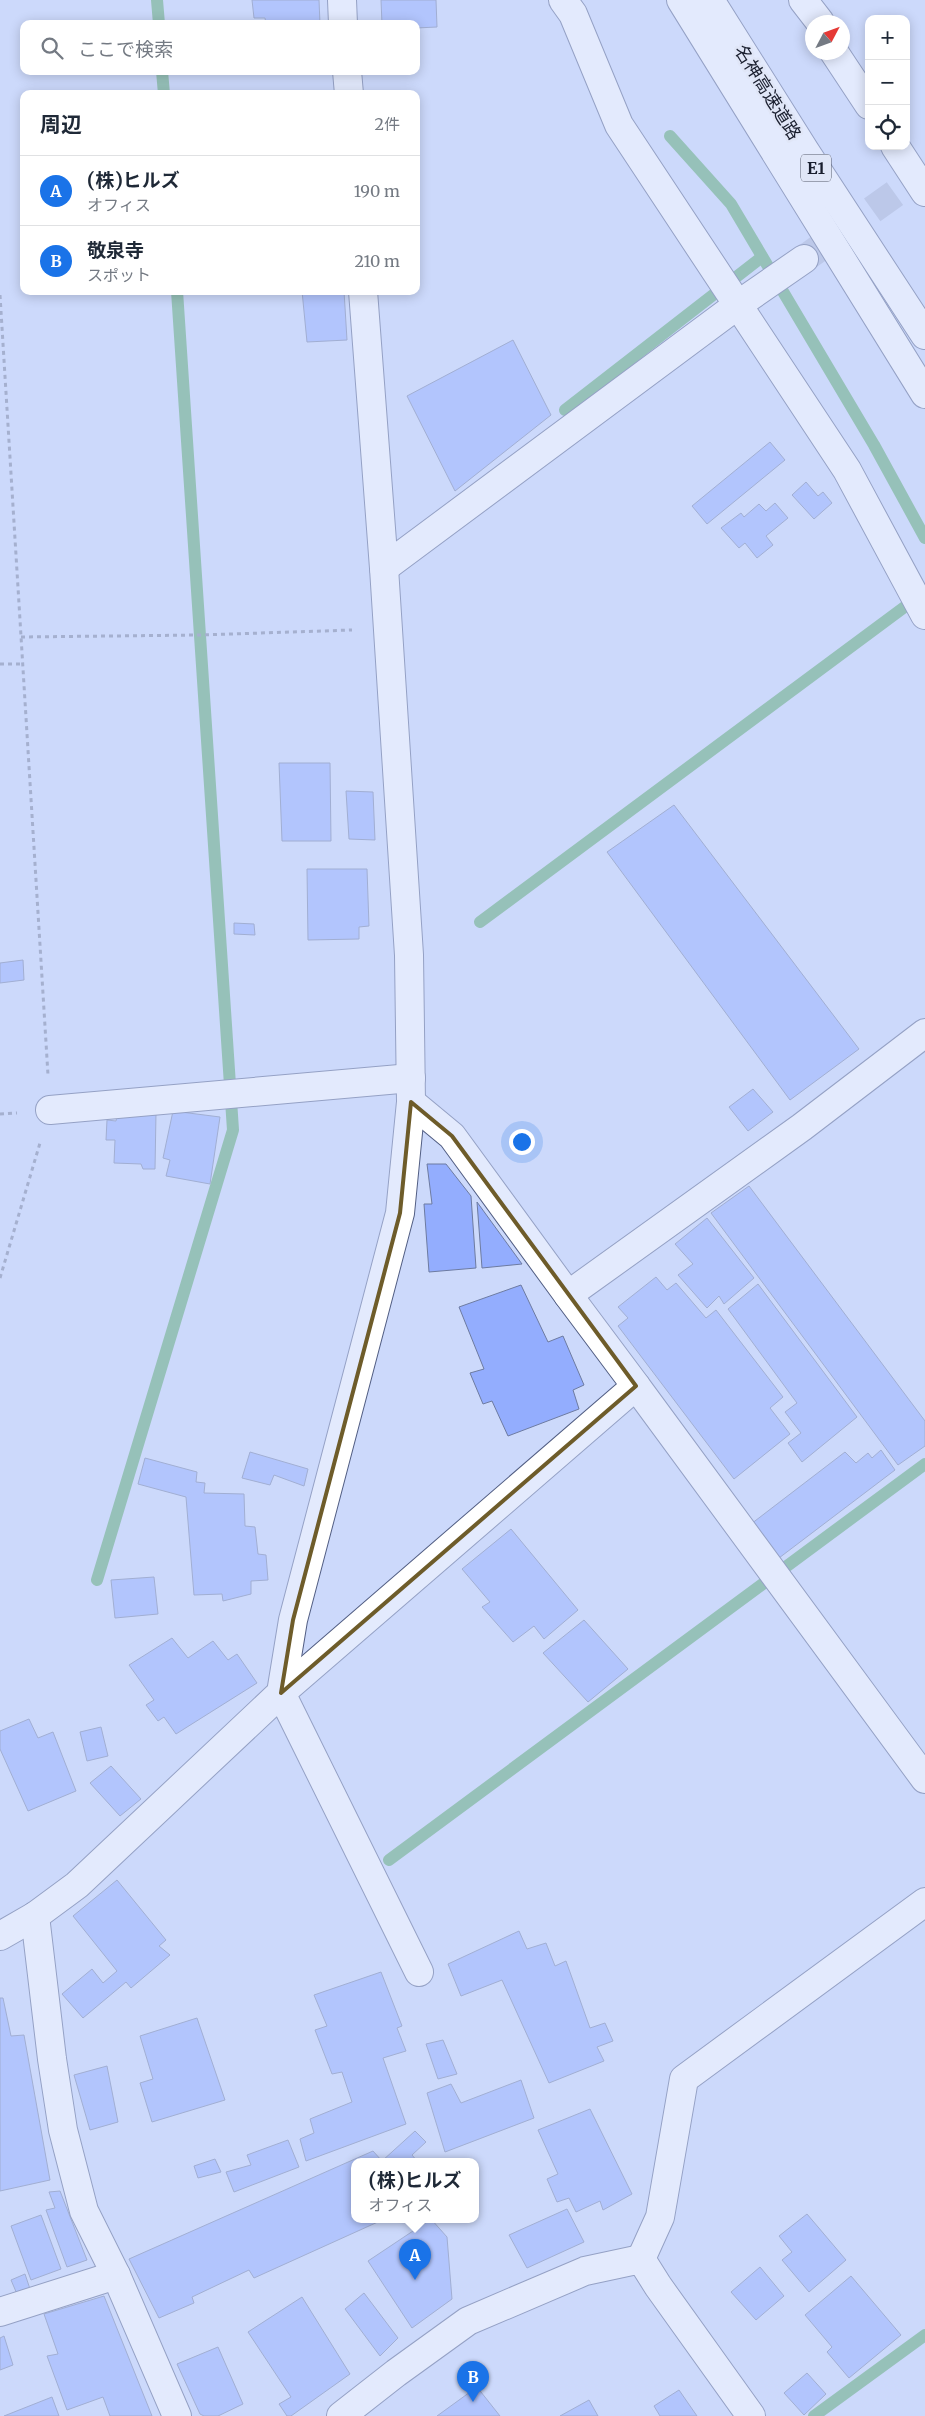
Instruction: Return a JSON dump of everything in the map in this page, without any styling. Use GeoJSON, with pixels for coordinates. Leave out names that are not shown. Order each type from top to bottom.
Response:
{"type":"FeatureCollection","features":[{"type":"Feature","properties":{"kind":"main road"},"geometry":{"type":"LineString","coordinates":[[342,0],[344,20]]}},
{"type":"Feature","properties":{"kind":"main road"},"geometry":{"type":"LineString","coordinates":[[564,0],[573,14],[619,125],[739,304],[846,470],[925,615]]}},
{"type":"Feature","properties":{"kind":"main road"},"geometry":{"type":"LineString","coordinates":[[681,0],[925,394]]}},
{"type":"Feature","properties":{"kind":"main road","name":"名神高速道路"},"geometry":{"type":"LineString","coordinates":[[710,0],[805,151],[925,335]]}},
{"type":"Feature","properties":{"kind":"main road"},"geometry":{"type":"LineString","coordinates":[[802,0],[811,15]]}},
{"type":"Feature","properties":{"kind":"main road"},"geometry":{"type":"LineString","coordinates":[[802,0],[814,15]]}},
{"type":"Feature","properties":{"kind":"main road"},"geometry":{"type":"LineString","coordinates":[[839,60],[865,99]]}},
{"type":"Feature","properties":{"kind":"main road"},"geometry":{"type":"LineString","coordinates":[[848,60],[865,83]]}},
{"type":"Feature","properties":{"kind":"main road"},"geometry":{"type":"LineString","coordinates":[[347,75],[349,90]]}},
{"type":"Feature","properties":{"kind":"main road"},"geometry":{"type":"LineString","coordinates":[[910,144],[925,164]]}},
{"type":"Feature","properties":{"kind":"main road"},"geometry":{"type":"LineString","coordinates":[[898,150],[925,192]]}},
{"type":"Feature","properties":{"kind":"main road"},"geometry":{"type":"LineString","coordinates":[[384,568],[739,304],[804,259]]}},
{"type":"Feature","properties":{"kind":"main road"},"geometry":{"type":"LineString","coordinates":[[363,295],[384,568],[409,955],[411,1090],[400,1213],[293,1620],[280,1692],[419,1972]]}},
{"type":"Feature","properties":{"kind":"main road"},"geometry":{"type":"LineString","coordinates":[[568,1295],[802,1127],[925,1033]]}},
{"type":"Feature","properties":{"kind":"main road"},"geometry":{"type":"LineString","coordinates":[[50,1110],[411,1090]]}},
{"type":"Feature","properties":{"kind":"main road"},"geometry":{"type":"LineString","coordinates":[[411,1090],[452,1136],[925,1779]]}},
{"type":"Feature","properties":{"kind":"main road"},"geometry":{"type":"LineString","coordinates":[[0,1936],[35,1916],[77,1885],[280,1692],[636,1386]]}},
{"type":"Feature","properties":{"kind":"main road"},"geometry":{"type":"LineString","coordinates":[[641,2259],[660,2218],[684,2079],[925,1902]]}},
{"type":"Feature","properties":{"kind":"main road"},"geometry":{"type":"LineString","coordinates":[[35,1916],[52,2059],[63,2130],[84,2211],[116,2275],[177,2416]]}},
{"type":"Feature","properties":{"kind":"main road"},"geometry":{"type":"LineString","coordinates":[[341,2416],[396,2372],[468,2321],[586,2271],[641,2259]]}},
{"type":"Feature","properties":{"kind":"main road"},"geometry":{"type":"LineString","coordinates":[[641,2259],[658,2286],[751,2416]]}},
{"type":"Feature","properties":{"kind":"main road"},"geometry":{"type":"LineString","coordinates":[[0,2312],[116,2275]]}},
{"type":"Feature","properties":{"kind":"path"},"geometry":{"type":"LineString","coordinates":[[0,295],[50,1110],[0,1278]]}},
{"type":"Feature","properties":{"kind":"path"},"geometry":{"type":"LineString","coordinates":[[21,637],[200,635],[387,629]]}},
{"type":"Feature","properties":{"kind":"path"},"geometry":{"type":"LineString","coordinates":[[0,664],[22,664]]}},
{"type":"Feature","properties":{"kind":"highlighted area"},"geometry":{"type":"Polygon","coordinates":[[[411,1102],[452,1136],[636,1386],[281,1693],[293,1620],[400,1213],[411,1102]]]}},
{"type":"Feature","properties":{"kind":"building"},"geometry":{"type":"Polygon","coordinates":[[[252,0],[319,0],[320,20],[265,20],[265,18],[254,18],[252,0]]]}},
{"type":"Feature","properties":{"kind":"building"},"geometry":{"type":"Polygon","coordinates":[[[381,0],[436,0],[437,27],[420,28],[420,20],[382,20],[381,0]]]}},
{"type":"Feature","properties":{"kind":"building"},"geometry":{"type":"Polygon","coordinates":[[[302,295],[344,295],[347,340],[307,342],[302,295]]]}},
{"type":"Feature","properties":{"kind":"building"},"geometry":{"type":"Polygon","coordinates":[[[513,340],[551,415],[455,491],[407,396],[513,340]]]}},
{"type":"Feature","properties":{"kind":"building"},"geometry":{"type":"Polygon","coordinates":[[[770,442],[785,460],[707,524],[692,506],[770,442]]]}},
{"type":"Feature","properties":{"kind":"building"},"geometry":{"type":"Polygon","coordinates":[[[806,482],[818,496],[823,492],[832,503],[814,519],[792,495],[806,482]]]}},
{"type":"Feature","properties":{"kind":"building"},"geometry":{"type":"Polygon","coordinates":[[[775,503],[788,518],[766,536],[773,545],[757,558],[745,543],[739,548],[721,528],[741,513],[744,517],[759,504],[766,511],[775,503]]]}},
{"type":"Feature","properties":{"kind":"building"},"geometry":{"type":"Polygon","coordinates":[[[279,763],[330,763],[331,841],[282,841],[279,763]]]}},
{"type":"Feature","properties":{"kind":"building"},"geometry":{"type":"Polygon","coordinates":[[[346,791],[373,792],[375,840],[349,839],[346,791]]]}},
{"type":"Feature","properties":{"kind":"building"},"geometry":{"type":"Polygon","coordinates":[[[674,805],[859,1049],[790,1100],[607,852],[674,805]]]}},
{"type":"Feature","properties":{"kind":"building"},"geometry":{"type":"Polygon","coordinates":[[[307,869],[367,869],[369,926],[359,927],[359,939],[308,940],[307,869]]]}},
{"type":"Feature","properties":{"kind":"building"},"geometry":{"type":"Polygon","coordinates":[[[234,923],[254,924],[255,935],[234,934],[234,923]]]}},
{"type":"Feature","properties":{"kind":"building"},"geometry":{"type":"Polygon","coordinates":[[[23,960],[24,980],[0,983],[0,963],[23,960]]]}},
{"type":"Feature","properties":{"kind":"building"},"geometry":{"type":"Polygon","coordinates":[[[753,1089],[773,1112],[748,1131],[729,1107],[753,1089]]]}},
{"type":"Feature","properties":{"kind":"building"},"geometry":{"type":"Polygon","coordinates":[[[118,1111],[156,1113],[155,1169],[143,1169],[141,1164],[114,1163],[115,1140],[106,1140],[107,1120],[116,1121],[118,1111]]]}},
{"type":"Feature","properties":{"kind":"building"},"geometry":{"type":"Polygon","coordinates":[[[173,1111],[220,1117],[210,1184],[166,1176],[170,1160],[163,1158],[173,1111]]]}},
{"type":"Feature","properties":{"kind":"building"},"geometry":{"type":"Polygon","coordinates":[[[427,1164],[446,1164],[471,1196],[476,1268],[429,1272],[424,1204],[432,1204],[427,1164]]]}},
{"type":"Feature","properties":{"kind":"building"},"geometry":{"type":"Polygon","coordinates":[[[749,1186],[925,1421],[925,1446],[898,1465],[711,1213],[749,1186]]]}},
{"type":"Feature","properties":{"kind":"building"},"geometry":{"type":"Polygon","coordinates":[[[477,1202],[522,1264],[482,1268],[477,1202]]]}},
{"type":"Feature","properties":{"kind":"building"},"geometry":{"type":"Polygon","coordinates":[[[707,1218],[754,1278],[724,1304],[719,1296],[707,1308],[678,1275],[693,1264],[675,1244],[707,1218]]]}},
{"type":"Feature","properties":{"kind":"building"},"geometry":{"type":"Polygon","coordinates":[[[656,1277],[667,1290],[676,1283],[706,1318],[716,1310],[783,1397],[770,1408],[790,1434],[734,1479],[618,1326],[628,1318],[618,1307],[656,1277]]]}},
{"type":"Feature","properties":{"kind":"building"},"geometry":{"type":"Polygon","coordinates":[[[758,1284],[857,1417],[802,1462],[788,1443],[801,1433],[785,1412],[797,1403],[728,1309],[758,1284]]]}},
{"type":"Feature","properties":{"kind":"building"},"geometry":{"type":"Polygon","coordinates":[[[521,1285],[548,1342],[563,1336],[584,1385],[573,1390],[579,1409],[508,1436],[492,1401],[483,1404],[470,1373],[484,1369],[459,1307],[521,1285]]]}},
{"type":"Feature","properties":{"kind":"building"},"geometry":{"type":"Polygon","coordinates":[[[881,1450],[895,1470],[779,1558],[751,1524],[845,1452],[856,1463],[868,1453],[872,1458],[881,1450]]]}},
{"type":"Feature","properties":{"kind":"building"},"geometry":{"type":"Polygon","coordinates":[[[250,1452],[308,1469],[304,1486],[274,1475],[270,1485],[242,1478],[250,1452]]]}},
{"type":"Feature","properties":{"kind":"building"},"geometry":{"type":"Polygon","coordinates":[[[145,1458],[197,1472],[196,1482],[205,1483],[204,1493],[244,1494],[245,1526],[255,1527],[258,1554],[266,1555],[268,1580],[251,1581],[251,1594],[223,1601],[222,1594],[194,1595],[186,1497],[138,1484],[145,1458]]]}},
{"type":"Feature","properties":{"kind":"building"},"geometry":{"type":"Polygon","coordinates":[[[511,1529],[578,1610],[544,1639],[534,1626],[513,1642],[482,1607],[490,1602],[462,1569],[511,1529]]]}},
{"type":"Feature","properties":{"kind":"building"},"geometry":{"type":"Polygon","coordinates":[[[154,1577],[158,1614],[115,1618],[111,1580],[154,1577]]]}},
{"type":"Feature","properties":{"kind":"building"},"geometry":{"type":"Polygon","coordinates":[[[584,1620],[628,1669],[588,1702],[543,1653],[584,1620]]]}},
{"type":"Feature","properties":{"kind":"building"},"geometry":{"type":"Polygon","coordinates":[[[172,1638],[188,1658],[213,1641],[228,1660],[237,1654],[257,1683],[176,1734],[164,1717],[158,1721],[146,1705],[154,1700],[129,1665],[172,1638]]]}},
{"type":"Feature","properties":{"kind":"building"},"geometry":{"type":"Polygon","coordinates":[[[29,1719],[38,1738],[53,1732],[76,1791],[28,1811],[0,1749],[0,1731],[29,1719]]]}},
{"type":"Feature","properties":{"kind":"building"},"geometry":{"type":"Polygon","coordinates":[[[101,1727],[108,1756],[87,1761],[80,1732],[101,1727]]]}},
{"type":"Feature","properties":{"kind":"building"},"geometry":{"type":"Polygon","coordinates":[[[111,1766],[141,1799],[120,1816],[90,1783],[111,1766]]]}},
{"type":"Feature","properties":{"kind":"building"},"geometry":{"type":"Polygon","coordinates":[[[117,1880],[166,1940],[159,1946],[170,1955],[131,1988],[126,1982],[83,2018],[62,1994],[92,1969],[103,1983],[117,1971],[73,1916],[117,1880]]]}},
{"type":"Feature","properties":{"kind":"building"},"geometry":{"type":"Polygon","coordinates":[[[519,1931],[527,1949],[546,1943],[555,1966],[566,1961],[590,2028],[605,2023],[613,2041],[597,2047],[604,2061],[549,2083],[502,1980],[461,1996],[448,1964],[519,1931]]]}},
{"type":"Feature","properties":{"kind":"building"},"geometry":{"type":"Polygon","coordinates":[[[381,1972],[402,2026],[397,2028],[406,2051],[383,2058],[406,2124],[306,2161],[300,2139],[314,2133],[310,2119],[352,2102],[342,2072],[332,2074],[315,2030],[327,2026],[314,1995],[381,1972]]]}},
{"type":"Feature","properties":{"kind":"building"},"geometry":{"type":"Polygon","coordinates":[[[0,1998],[3,1998],[11,2036],[24,2035],[50,2180],[0,2191],[0,1998]]]}},
{"type":"Feature","properties":{"kind":"building"},"geometry":{"type":"Polygon","coordinates":[[[197,2018],[225,2100],[152,2122],[140,2083],[153,2079],[140,2036],[197,2018]]]}},
{"type":"Feature","properties":{"kind":"building"},"geometry":{"type":"Polygon","coordinates":[[[443,2040],[457,2074],[438,2079],[426,2044],[443,2040]]]}},
{"type":"Feature","properties":{"kind":"building"},"geometry":{"type":"Polygon","coordinates":[[[107,2066],[118,2122],[90,2130],[74,2075],[107,2066]]]}},
{"type":"Feature","properties":{"kind":"building"},"geometry":{"type":"Polygon","coordinates":[[[521,2080],[534,2118],[445,2152],[427,2093],[451,2084],[461,2103],[521,2080]]]}},
{"type":"Feature","properties":{"kind":"building"},"geometry":{"type":"Polygon","coordinates":[[[590,2109],[632,2194],[603,2210],[600,2201],[576,2212],[569,2198],[557,2202],[547,2179],[558,2174],[538,2130],[590,2109]]]}},
{"type":"Feature","properties":{"kind":"building"},"geometry":{"type":"Polygon","coordinates":[[[415,2131],[426,2142],[412,2155],[414,2158],[385,2158],[415,2131]]]}},
{"type":"Feature","properties":{"kind":"building"},"geometry":{"type":"Polygon","coordinates":[[[288,2140],[299,2167],[234,2192],[226,2172],[251,2165],[247,2155],[288,2140]]]}},
{"type":"Feature","properties":{"kind":"building"},"geometry":{"type":"Polygon","coordinates":[[[373,2151],[379,2158],[357,2158],[373,2151]]]}},
{"type":"Feature","properties":{"kind":"building"},"geometry":{"type":"Polygon","coordinates":[[[215,2159],[221,2172],[198,2178],[194,2166],[215,2159]]]}},
{"type":"Feature","properties":{"kind":"building"},"geometry":{"type":"Polygon","coordinates":[[[351,2161],[351,2223],[376,2223],[254,2278],[249,2270],[192,2297],[194,2303],[159,2318],[129,2259],[351,2161]]]}},
{"type":"Feature","properties":{"kind":"building"},"geometry":{"type":"Polygon","coordinates":[[[60,2191],[87,2260],[67,2267],[46,2210],[55,2208],[49,2192],[60,2191]]]}},
{"type":"Feature","properties":{"kind":"building"},"geometry":{"type":"Polygon","coordinates":[[[567,2209],[584,2242],[527,2268],[509,2235],[567,2209]]]}},
{"type":"Feature","properties":{"kind":"building"},"geometry":{"type":"Polygon","coordinates":[[[807,2214],[846,2260],[809,2292],[782,2260],[792,2252],[779,2236],[807,2214]]]}},
{"type":"Feature","properties":{"kind":"building"},"geometry":{"type":"Polygon","coordinates":[[[41,2215],[61,2269],[31,2280],[11,2226],[41,2215]]]}},
{"type":"Feature","properties":{"kind":"building"},"geometry":{"type":"Polygon","coordinates":[[[425,2223],[435,2223],[447,2237],[452,2299],[412,2328],[368,2261],[425,2223]]]}},
{"type":"Feature","properties":{"kind":"building"},"geometry":{"type":"Polygon","coordinates":[[[760,2267],[784,2296],[756,2320],[731,2292],[760,2267]]]}},
{"type":"Feature","properties":{"kind":"building"},"geometry":{"type":"Polygon","coordinates":[[[25,2274],[30,2289],[17,2294],[11,2280],[25,2274]]]}},
{"type":"Feature","properties":{"kind":"building"},"geometry":{"type":"Polygon","coordinates":[[[851,2276],[901,2335],[849,2378],[827,2352],[832,2347],[805,2315],[851,2276]]]}},
{"type":"Feature","properties":{"kind":"building"},"geometry":{"type":"Polygon","coordinates":[[[364,2293],[398,2338],[380,2356],[345,2309],[364,2293]]]}},
{"type":"Feature","properties":{"kind":"building"},"geometry":{"type":"Polygon","coordinates":[[[104,2296],[152,2416],[110,2416],[103,2397],[67,2410],[47,2356],[58,2354],[44,2314],[104,2296]]]}},
{"type":"Feature","properties":{"kind":"building"},"geometry":{"type":"Polygon","coordinates":[[[302,2297],[350,2374],[291,2416],[287,2416],[279,2404],[291,2397],[248,2332],[302,2297]]]}},
{"type":"Feature","properties":{"kind":"building"},"geometry":{"type":"Polygon","coordinates":[[[4,2336],[13,2365],[0,2370],[0,2338],[4,2336]]]}},
{"type":"Feature","properties":{"kind":"building"},"geometry":{"type":"Polygon","coordinates":[[[218,2347],[243,2404],[218,2416],[204,2416],[200,2414],[177,2364],[218,2347]]]}},
{"type":"Feature","properties":{"kind":"building"},"geometry":{"type":"Polygon","coordinates":[[[807,2373],[826,2394],[804,2415],[784,2393],[807,2373]]]}},
{"type":"Feature","properties":{"kind":"building"},"geometry":{"type":"Polygon","coordinates":[[[477,2387],[500,2416],[437,2416],[477,2387]]]}},
{"type":"Feature","properties":{"kind":"building"},"geometry":{"type":"Polygon","coordinates":[[[679,2390],[697,2416],[660,2416],[654,2406],[679,2390]]]}},
{"type":"Feature","properties":{"kind":"building"},"geometry":{"type":"Polygon","coordinates":[[[52,2397],[59,2416],[4,2416],[52,2397]]]}},
{"type":"Feature","properties":{"kind":"building"},"geometry":{"type":"Polygon","coordinates":[[[589,2400],[598,2416],[560,2416],[589,2400]]]}},
{"type":"Feature","properties":{"kind":"waterway"},"geometry":{"type":"LineString","coordinates":[[157,0],[159,20]]}},
{"type":"Feature","properties":{"kind":"waterway"},"geometry":{"type":"LineString","coordinates":[[162,75],[164,90]]}},
{"type":"Feature","properties":{"kind":"waterway"},"geometry":{"type":"LineString","coordinates":[[670,136],[731,204],[874,445],[925,538]]}},
{"type":"Feature","properties":{"kind":"waterway"},"geometry":{"type":"LineString","coordinates":[[565,410],[762,257]]}},
{"type":"Feature","properties":{"kind":"waterway"},"geometry":{"type":"LineString","coordinates":[[97,1580],[233,1130],[177,295]]}},
{"type":"Feature","properties":{"kind":"waterway"},"geometry":{"type":"LineString","coordinates":[[480,922],[918,597]]}},
{"type":"Feature","properties":{"kind":"waterway"},"geometry":{"type":"LineString","coordinates":[[389,1860],[925,1464]]}},
{"type":"Feature","properties":{"kind":"waterway"},"geometry":{"type":"LineString","coordinates":[[814,2416],[925,2335]]}},
{"type":"Feature","properties":{"kind":"tunnel"},"geometry":{"type":"LineString","coordinates":[[804,259],[925,172]]}},
{"type":"Feature","properties":{"kind":"place","name":"(株)ヒルズ"},"geometry":{"type":"Point","coordinates":[415,2280]}},
{"type":"Feature","properties":{"kind":"place","name":"敬泉寺"},"geometry":{"type":"Point","coordinates":[473,2402]}}]}
